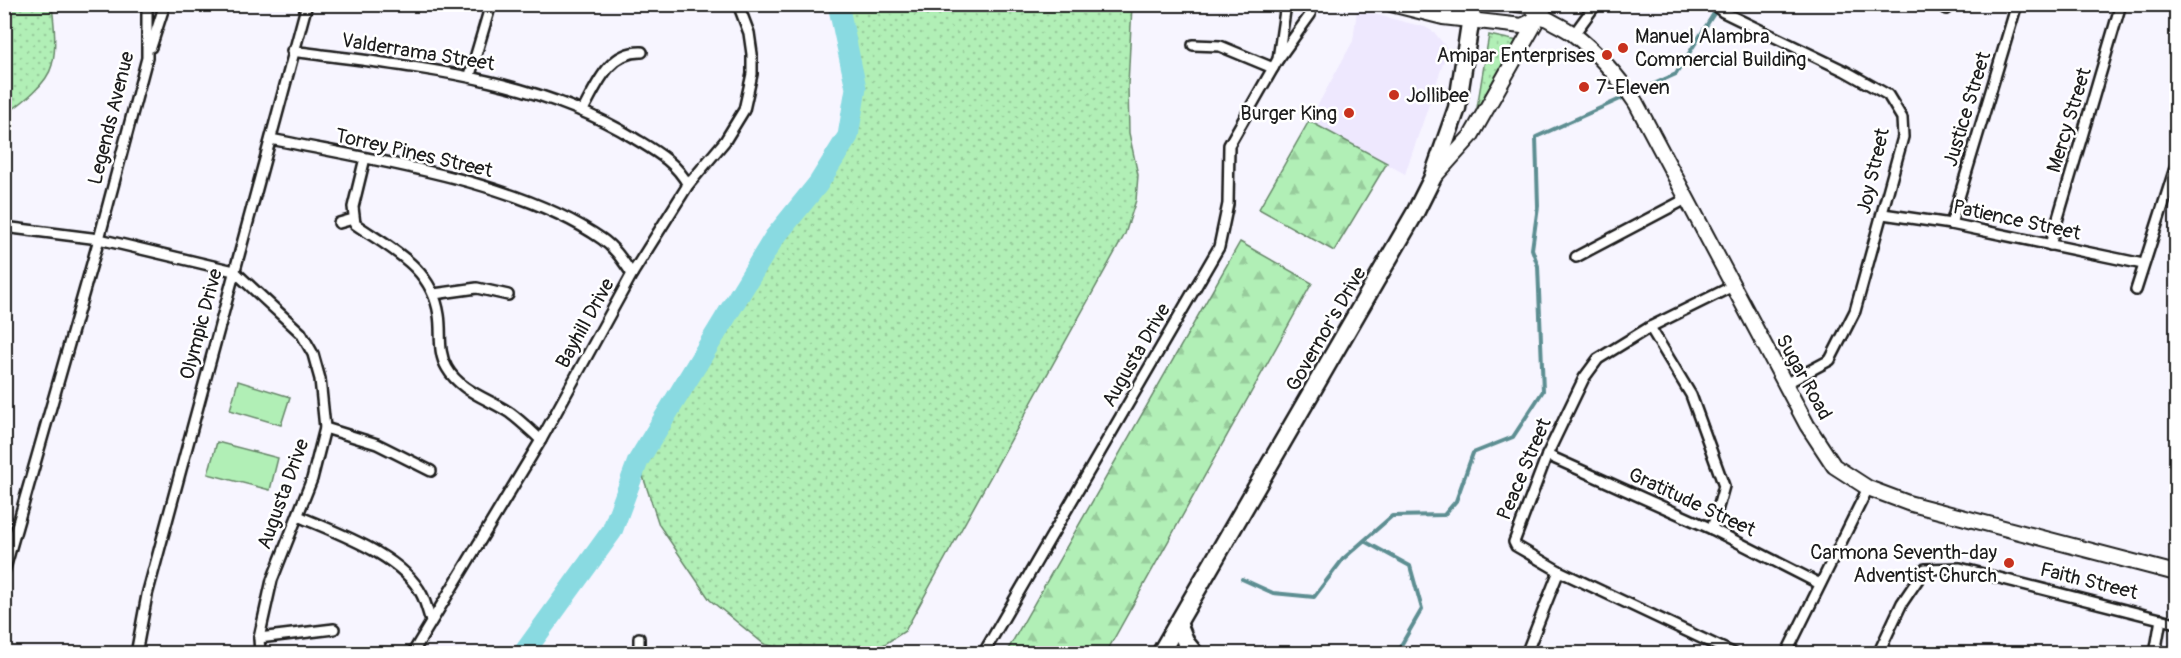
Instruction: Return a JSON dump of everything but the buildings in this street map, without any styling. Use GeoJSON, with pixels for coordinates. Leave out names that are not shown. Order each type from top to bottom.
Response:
{"type":"FeatureCollection","features":[{"type":"Feature","properties":{"kind":"highway","name":"Governor's Drive"},"geometry":{"type":"LineString","coordinates":[[1160,654],[1373,290],[1432,179],[1457,108],[1472,13]]}},
{"type":"Feature","properties":{"kind":"highway"},"geometry":{"type":"LineString","coordinates":[[1178,623],[1186,643],[1195,654]]}},
{"type":"Feature","properties":{"kind":"main road"},"geometry":{"type":"LineString","coordinates":[[1391,4],[1443,17],[1472,13],[1522,26],[1543,11]]}},
{"type":"Feature","properties":{"kind":"main road","name":"Sugar Road"},"geometry":{"type":"LineString","coordinates":[[1516,4],[1543,11],[1574,34],[1621,80],[1636,102],[1785,384],[1826,456],[1846,475],[1868,488],[1908,503],[2176,573]]}},
{"type":"Feature","properties":{"kind":"main road"},"geometry":{"type":"LineString","coordinates":[[1432,179],[1471,136],[1543,11]]}},
{"type":"Feature","properties":{"kind":"street","name":"Legends Avenue"},"geometry":{"type":"LineString","coordinates":[[4,572],[99,239],[147,58],[147,4]]}},
{"type":"Feature","properties":{"kind":"street"},"geometry":{"type":"LineString","coordinates":[[147,58],[165,4]]}},
{"type":"Feature","properties":{"kind":"street","name":"Olympic Drive"},"geometry":{"type":"LineString","coordinates":[[136,654],[147,595],[271,139],[292,51],[307,4]]}},
{"type":"Feature","properties":{"kind":"street"},"geometry":{"type":"LineString","coordinates":[[470,75],[490,4]]}},
{"type":"Feature","properties":{"kind":"street","name":"Bayhill Drive"},"geometry":{"type":"LineString","coordinates":[[412,654],[541,440],[632,274],[688,185],[735,126],[749,91],[752,54],[749,33],[738,4]]}},
{"type":"Feature","properties":{"kind":"street","name":"Augusta Drive"},"geometry":{"type":"LineString","coordinates":[[1275,65],[1286,4]]}},
{"type":"Feature","properties":{"kind":"street","name":"Augusta Drive"},"geometry":{"type":"LineString","coordinates":[[983,654],[1219,247],[1228,204],[1229,145],[1275,65],[1310,15],[1311,4]]}},
{"type":"Feature","properties":{"kind":"street"},"geometry":{"type":"LineString","coordinates":[[1574,34],[1596,4]]}},
{"type":"Feature","properties":{"kind":"street","name":"Joy Street"},"geometry":{"type":"LineString","coordinates":[[1713,4],[1723,12],[1845,71],[1888,95],[1902,118],[1903,137],[1855,311],[1830,360],[1785,384]]}},
{"type":"Feature","properties":{"kind":"street"},"geometry":{"type":"LineString","coordinates":[[1937,4],[1948,7]]}},
{"type":"Feature","properties":{"kind":"street","name":"Justice Street"},"geometry":{"type":"LineString","coordinates":[[1951,224],[2017,4]]}},
{"type":"Feature","properties":{"kind":"street","name":"Mercy Street"},"geometry":{"type":"LineString","coordinates":[[2050,245],[2121,4]]}},
{"type":"Feature","properties":{"kind":"street"},"geometry":{"type":"LineString","coordinates":[[1193,45],[1220,46],[1275,65]]}},
{"type":"Feature","properties":{"kind":"street","name":"Valderrama Street"},"geometry":{"type":"LineString","coordinates":[[292,51],[470,75],[583,110],[620,130],[670,162],[681,172],[688,185]]}},
{"type":"Feature","properties":{"kind":"street"},"geometry":{"type":"LineString","coordinates":[[583,110],[605,71],[617,57],[628,51],[642,52]]}},
{"type":"Feature","properties":{"kind":"street","name":"Torrey Pines Street"},"geometry":{"type":"LineString","coordinates":[[271,139],[469,181],[545,209],[603,240],[620,255],[632,274]]}},
{"type":"Feature","properties":{"kind":"street"},"geometry":{"type":"LineString","coordinates":[[365,158],[357,187],[353,219],[355,224],[394,248],[417,268],[434,294],[440,319],[440,352],[453,377],[466,388],[511,414],[541,440]]}},
{"type":"Feature","properties":{"kind":"street"},"geometry":{"type":"LineString","coordinates":[[2136,290],[2176,165]]}},
{"type":"Feature","properties":{"kind":"street"},"geometry":{"type":"LineString","coordinates":[[1576,257],[1686,199]]}},
{"type":"Feature","properties":{"kind":"street","name":"Patience Street"},"geometry":{"type":"LineString","coordinates":[[1883,214],[1951,224],[2143,264]]}},
{"type":"Feature","properties":{"kind":"street"},"geometry":{"type":"LineString","coordinates":[[339,223],[353,219]]}},
{"type":"Feature","properties":{"kind":"street"},"geometry":{"type":"LineString","coordinates":[[4,227],[99,239],[234,270]]}},
{"type":"Feature","properties":{"kind":"street","name":"Augusta Drive"},"geometry":{"type":"LineString","coordinates":[[234,270],[301,333],[313,354],[320,379],[325,428],[312,479],[272,579],[259,638],[260,654]]}},
{"type":"Feature","properties":{"kind":"street","name":"Peace Street"},"geometry":{"type":"LineString","coordinates":[[1733,286],[1650,327],[1598,358],[1584,378],[1547,455],[1514,542],[1516,546],[1559,571],[1735,654]]}},
{"type":"Feature","properties":{"kind":"street"},"geometry":{"type":"LineString","coordinates":[[434,294],[477,288],[508,295]]}},
{"type":"Feature","properties":{"kind":"street"},"geometry":{"type":"LineString","coordinates":[[1650,327],[1691,395],[1724,486],[1712,530]]}},
{"type":"Feature","properties":{"kind":"street"},"geometry":{"type":"LineString","coordinates":[[325,428],[377,444],[431,471]]}},
{"type":"Feature","properties":{"kind":"street","name":"Gratitude Street"},"geometry":{"type":"LineString","coordinates":[[1547,455],[1712,530],[1820,584]]}},
{"type":"Feature","properties":{"kind":"street"},"geometry":{"type":"LineString","coordinates":[[1786,654],[1868,488]]}},
{"type":"Feature","properties":{"kind":"street"},"geometry":{"type":"LineString","coordinates":[[298,516],[361,543],[407,576],[422,594],[431,621]]}},
{"type":"Feature","properties":{"kind":"street","name":"Faith Street"},"geometry":{"type":"LineString","coordinates":[[1878,654],[1902,603],[1925,569],[1960,568],[2176,623]]}},
{"type":"Feature","properties":{"kind":"street"},"geometry":{"type":"LineString","coordinates":[[1526,654],[1559,571]]}},
{"type":"Feature","properties":{"kind":"street"},"geometry":{"type":"LineString","coordinates":[[2156,654],[2161,618]]}},
{"type":"Feature","properties":{"kind":"street"},"geometry":{"type":"LineString","coordinates":[[259,638],[334,629]]}},
{"type":"Feature","properties":{"kind":"street"},"geometry":{"type":"LineString","coordinates":[[639,638],[639,654]]}},
{"type":"Feature","properties":{"kind":"shaded area","name":"Jollibee"},"geometry":{"type":"Polygon","coordinates":[[[1357,10],[1425,27],[1434,32],[1446,47],[1445,58],[1405,174],[1309,121],[1353,41],[1357,10]]]}},
{"type":"Feature","properties":{"kind":"green space"},"geometry":{"type":"Polygon","coordinates":[[[5,4],[52,5],[55,43],[54,58],[45,80],[5,115],[5,4]]]}},
{"type":"Feature","properties":{"kind":"green space"},"geometry":{"type":"Polygon","coordinates":[[[838,5],[1132,5],[1128,85],[1129,133],[1138,175],[1136,200],[1125,234],[905,631],[871,653],[798,653],[764,644],[710,600],[659,525],[638,461],[774,238],[818,184],[848,136],[856,88],[838,5]]]}},
{"type":"Feature","properties":{"kind":"green space"},"geometry":{"type":"Polygon","coordinates":[[[1489,35],[1518,41],[1476,114],[1489,35]]]}},
{"type":"Feature","properties":{"kind":"green space"},"geometry":{"type":"Polygon","coordinates":[[[1309,121],[1387,163],[1334,251],[1259,209],[1309,121]]]}},
{"type":"Feature","properties":{"kind":"green space"},"geometry":{"type":"Polygon","coordinates":[[[1240,242],[1312,283],[1106,653],[1006,653],[1240,242]]]}},
{"type":"Feature","properties":{"kind":"green space"},"geometry":{"type":"Polygon","coordinates":[[[238,381],[290,397],[281,425],[230,410],[238,381]]]}},
{"type":"Feature","properties":{"kind":"green space"},"geometry":{"type":"Polygon","coordinates":[[[217,442],[278,458],[270,490],[208,474],[217,442]]]}},
{"type":"Feature","properties":{"kind":"waterway"},"geometry":{"type":"LineString","coordinates":[[523,654],[612,531],[638,461],[774,238],[818,184],[848,136],[856,88],[838,4]]}},
{"type":"Feature","properties":{"kind":"waterway"},"geometry":{"type":"LineString","coordinates":[[1634,93],[1676,74],[1718,7]]}},
{"type":"Feature","properties":{"kind":"waterway"},"geometry":{"type":"LineString","coordinates":[[1242,579],[1273,593],[1314,597],[1343,559],[1392,516],[1444,515],[1456,501],[1473,453],[1513,437],[1543,391],[1538,266],[1532,249],[1538,206],[1536,137],[1627,96]]}},
{"type":"Feature","properties":{"kind":"waterway"},"geometry":{"type":"LineString","coordinates":[[1364,541],[1410,566],[1422,609],[1396,654]]}},
{"type":"Feature","properties":{"kind":"place","name":"Manuel Alambra Commercial Building"},"geometry":{"type":"Point","coordinates":[1623,48]}},
{"type":"Feature","properties":{"kind":"place","name":"Amipar Enterprises"},"geometry":{"type":"Point","coordinates":[1607,55]}},
{"type":"Feature","properties":{"kind":"place","name":"7-Eleven"},"geometry":{"type":"Point","coordinates":[1584,87]}},
{"type":"Feature","properties":{"kind":"place","name":"Jollibee"},"geometry":{"type":"Point","coordinates":[1394,95]}},
{"type":"Feature","properties":{"kind":"place","name":"Burger King"},"geometry":{"type":"Point","coordinates":[1349,113]}},
{"type":"Feature","properties":{"kind":"place","name":"Carmona Seventh-day Adventist Church"},"geometry":{"type":"Point","coordinates":[2009,563]}}]}
